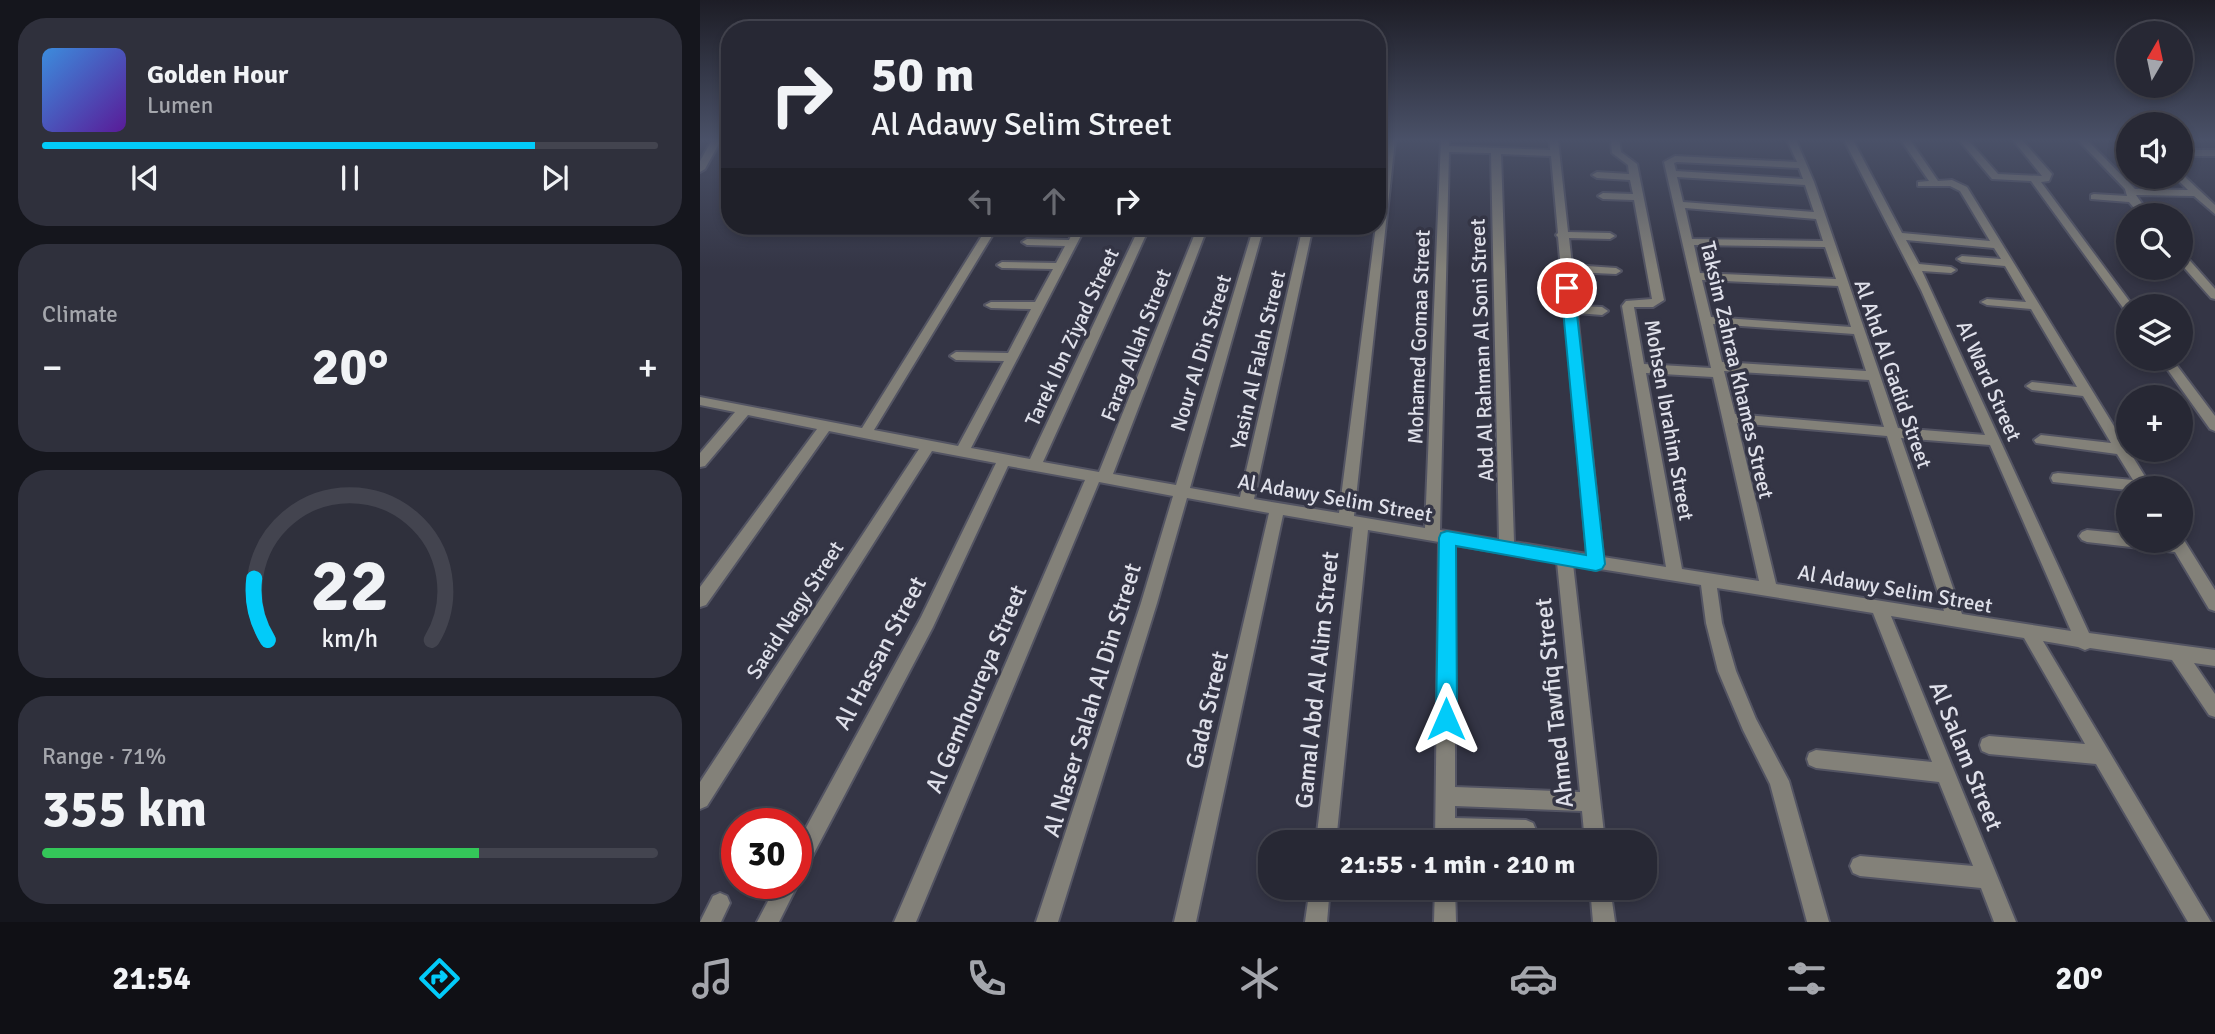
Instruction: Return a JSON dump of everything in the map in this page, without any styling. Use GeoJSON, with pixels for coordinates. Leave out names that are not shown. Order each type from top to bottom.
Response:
{"type":"FeatureCollection","features":[{"type":"Feature","properties":{"kind":"street","name":"Mohamed Gomaa Street"},"geometry":{"type":"LineString","coordinates":[[1445,183],[1440,537],[1445,830]]}},
{"type":"Feature","properties":{"kind":"street","name":"Abd Al Rahman Al Soni Street"},"geometry":{"type":"LineString","coordinates":[[1497,183],[1507,548]]}},
{"type":"Feature","properties":{"kind":"street"},"geometry":{"type":"LineString","coordinates":[[1557,183],[1596,564]]}},
{"type":"Feature","properties":{"kind":"street"},"geometry":{"type":"LineString","coordinates":[[1603,196],[1638,197],[1635,183]]}},
{"type":"Feature","properties":{"kind":"street","name":"Taksim Zahraa Khames Street"},"geometry":{"type":"LineString","coordinates":[[1675,183],[1769,589]]}},
{"type":"Feature","properties":{"kind":"street","name":"Al Ahd Al Gadid Street"},"geometry":{"type":"LineString","coordinates":[[1810,183],[1956,621]]}},
{"type":"Feature","properties":{"kind":"street","name":"Al Ward Street"},"geometry":{"type":"LineString","coordinates":[[1871,183],[1915,267],[2085,643]]}},
{"type":"Feature","properties":{"kind":"street"},"geometry":{"type":"LineString","coordinates":[[1921,184],[1935,183]]}},
{"type":"Feature","properties":{"kind":"street"},"geometry":{"type":"LineString","coordinates":[[1952,183],[1962,187],[2116,441]]}},
{"type":"Feature","properties":{"kind":"street"},"geometry":{"type":"LineString","coordinates":[[2037,183],[2118,294]]}},
{"type":"Feature","properties":{"kind":"street"},"geometry":{"type":"LineString","coordinates":[[2126,183],[2137,203]]}},
{"type":"Feature","properties":{"kind":"street"},"geometry":{"type":"LineString","coordinates":[[2193,189],[2215,211]]}},
{"type":"Feature","properties":{"kind":"street"},"geometry":{"type":"LineString","coordinates":[[2094,197],[2197,193]]}},
{"type":"Feature","properties":{"kind":"street","name":"Mohsen Ibrahim Street"},"geometry":{"type":"LineString","coordinates":[[1638,197],[1657,299],[1655,303],[1628,305],[1675,575]]}},
{"type":"Feature","properties":{"kind":"street"},"geometry":{"type":"LineString","coordinates":[[1679,205],[1820,216]]}},
{"type":"Feature","properties":{"kind":"street"},"geometry":{"type":"LineString","coordinates":[[866,433],[987,235]]}},
{"type":"Feature","properties":{"kind":"street"},"geometry":{"type":"LineString","coordinates":[[962,453],[1076,235]]}},
{"type":"Feature","properties":{"kind":"street","name":"Tarek Ibn Ziyad Street"},"geometry":{"type":"LineString","coordinates":[[1034,466],[1141,235]]}},
{"type":"Feature","properties":{"kind":"street","name":"Farag Allah Street"},"geometry":{"type":"LineString","coordinates":[[1099,477],[1199,235]]}},
{"type":"Feature","properties":{"kind":"street","name":"Nour Al Din Street"},"geometry":{"type":"LineString","coordinates":[[1180,491],[1256,235]]}},
{"type":"Feature","properties":{"kind":"street","name":"Yasin Al Falah Street"},"geometry":{"type":"LineString","coordinates":[[1246,503],[1306,235]]}},
{"type":"Feature","properties":{"kind":"street","name":"Gamal Abd Al Alim Street"},"geometry":{"type":"LineString","coordinates":[[1327,830],[1382,235]]}},
{"type":"Feature","properties":{"kind":"street"},"geometry":{"type":"LineString","coordinates":[[1561,235],[1610,236]]}},
{"type":"Feature","properties":{"kind":"street"},"geometry":{"type":"LineString","coordinates":[[1899,236],[1998,245]]}},
{"type":"Feature","properties":{"kind":"street"},"geometry":{"type":"LineString","coordinates":[[1027,242],[1072,243]]}},
{"type":"Feature","properties":{"kind":"street"},"geometry":{"type":"LineString","coordinates":[[1688,242],[1829,244]]}},
{"type":"Feature","properties":{"kind":"street"},"geometry":{"type":"LineString","coordinates":[[1962,259],[2009,263]]}},
{"type":"Feature","properties":{"kind":"street"},"geometry":{"type":"LineString","coordinates":[[1002,265],[1059,266]]}},
{"type":"Feature","properties":{"kind":"street"},"geometry":{"type":"LineString","coordinates":[[1915,267],[1951,270]]}},
{"type":"Feature","properties":{"kind":"street"},"geometry":{"type":"LineString","coordinates":[[1565,268],[1616,271]]}},
{"type":"Feature","properties":{"kind":"street"},"geometry":{"type":"LineString","coordinates":[[2193,271],[2215,296]]}},
{"type":"Feature","properties":{"kind":"street"},"geometry":{"type":"LineString","coordinates":[[1696,276],[1842,283]]}},
{"type":"Feature","properties":{"kind":"street"},"geometry":{"type":"LineString","coordinates":[[1987,302],[2035,306]]}},
{"type":"Feature","properties":{"kind":"street"},"geometry":{"type":"LineString","coordinates":[[992,305],[1038,306]]}},
{"type":"Feature","properties":{"kind":"street"},"geometry":{"type":"LineString","coordinates":[[1569,309],[1602,311]]}},
{"type":"Feature","properties":{"kind":"street"},"geometry":{"type":"LineString","coordinates":[[1706,320],[1857,331]]}},
{"type":"Feature","properties":{"kind":"street"},"geometry":{"type":"LineString","coordinates":[[956,356],[1012,357]]}},
{"type":"Feature","properties":{"kind":"street"},"geometry":{"type":"LineString","coordinates":[[1639,368],[1873,376]]}},
{"type":"Feature","properties":{"kind":"street"},"geometry":{"type":"LineString","coordinates":[[2175,371],[2215,426]]}},
{"type":"Feature","properties":{"kind":"street"},"geometry":{"type":"LineString","coordinates":[[2032,386],[2086,392]]}},
{"type":"Feature","properties":{"kind":"street","name":"Al Adawy Selim Street"},"geometry":{"type":"LineString","coordinates":[[700,401],[962,453],[1596,564],[1769,589],[2085,643],[2215,657]]}},
{"type":"Feature","properties":{"kind":"street"},"geometry":{"type":"LineString","coordinates":[[700,462],[745,410]]}},
{"type":"Feature","properties":{"kind":"street"},"geometry":{"type":"LineString","coordinates":[[1729,418],[1995,441]]}},
{"type":"Feature","properties":{"kind":"street"},"geometry":{"type":"LineString","coordinates":[[700,600],[826,426]]}},
{"type":"Feature","properties":{"kind":"street"},"geometry":{"type":"LineString","coordinates":[[2041,440],[2116,448]]}},
{"type":"Feature","properties":{"kind":"street","name":"Saeid Nagy Street"},"geometry":{"type":"LineString","coordinates":[[700,799],[928,446]]}},
{"type":"Feature","properties":{"kind":"street","name":"Al Hassan Street"},"geometry":{"type":"LineString","coordinates":[[812,837],[927,622],[1004,460]]}},
{"type":"Feature","properties":{"kind":"street","name":"Al Gemhoureya Street"},"geometry":{"type":"LineString","coordinates":[[905,922],[1099,477]]}},
{"type":"Feature","properties":{"kind":"street"},"geometry":{"type":"LineString","coordinates":[[2058,478],[2116,484]]}},
{"type":"Feature","properties":{"kind":"street","name":"Al Naser Salah Al Din Street"},"geometry":{"type":"LineString","coordinates":[[1047,922],[1149,603],[1180,491]]}},
{"type":"Feature","properties":{"kind":"street","name":"Gada Street"},"geometry":{"type":"LineString","coordinates":[[1185,922],[1277,509]]}},
{"type":"Feature","properties":{"kind":"street"},"geometry":{"type":"LineString","coordinates":[[2087,536],[2116,539]]}},
{"type":"Feature","properties":{"kind":"street"},"geometry":{"type":"LineString","coordinates":[[2184,553],[2215,604]]}},
{"type":"Feature","properties":{"kind":"street","name":"Ahmed Tawfiq Street"},"geometry":{"type":"LineString","coordinates":[[1564,558],[1594,830]]}},
{"type":"Feature","properties":{"kind":"street"},"geometry":{"type":"LineString","coordinates":[[1708,580],[1714,622],[1727,671],[1749,724],[1779,781],[1818,922]]}},
{"type":"Feature","properties":{"kind":"street","name":"Al Salam Street"},"geometry":{"type":"LineString","coordinates":[[1880,609],[2006,922]]}},
{"type":"Feature","properties":{"kind":"street"},"geometry":{"type":"LineString","coordinates":[[2030,634],[2200,922]]}},
{"type":"Feature","properties":{"kind":"street"},"geometry":{"type":"LineString","coordinates":[[2177,653],[2215,709]]}},
{"type":"Feature","properties":{"kind":"street"},"geometry":{"type":"LineString","coordinates":[[1989,745],[2102,755]]}},
{"type":"Feature","properties":{"kind":"street"},"geometry":{"type":"LineString","coordinates":[[1816,759],[1946,773]]}},
{"type":"Feature","properties":{"kind":"street"},"geometry":{"type":"LineString","coordinates":[[1446,796],[1591,803]]}},
{"type":"Feature","properties":{"kind":"street"},"geometry":{"type":"LineString","coordinates":[[1860,866],[1988,878]]}},
{"type":"Feature","properties":{"kind":"street"},"geometry":{"type":"LineString","coordinates":[[768,922],[780,899]]}},
{"type":"Feature","properties":{"kind":"street"},"geometry":{"type":"LineString","coordinates":[[1316,922],[1319,900]]}},
{"type":"Feature","properties":{"kind":"street"},"geometry":{"type":"LineString","coordinates":[[1445,900],[1445,922]]}},
{"type":"Feature","properties":{"kind":"street"},"geometry":{"type":"LineString","coordinates":[[1601,900],[1604,922]]}},
{"type":"Feature","properties":{"kind":"street"},"geometry":{"type":"LineString","coordinates":[[710,922],[720,903]]}},
{"type":"Feature","properties":{"kind":"route"},"geometry":{"type":"LineString","coordinates":[[1446,719],[1447,538],[1596,564],[1567,288]]}}]}
